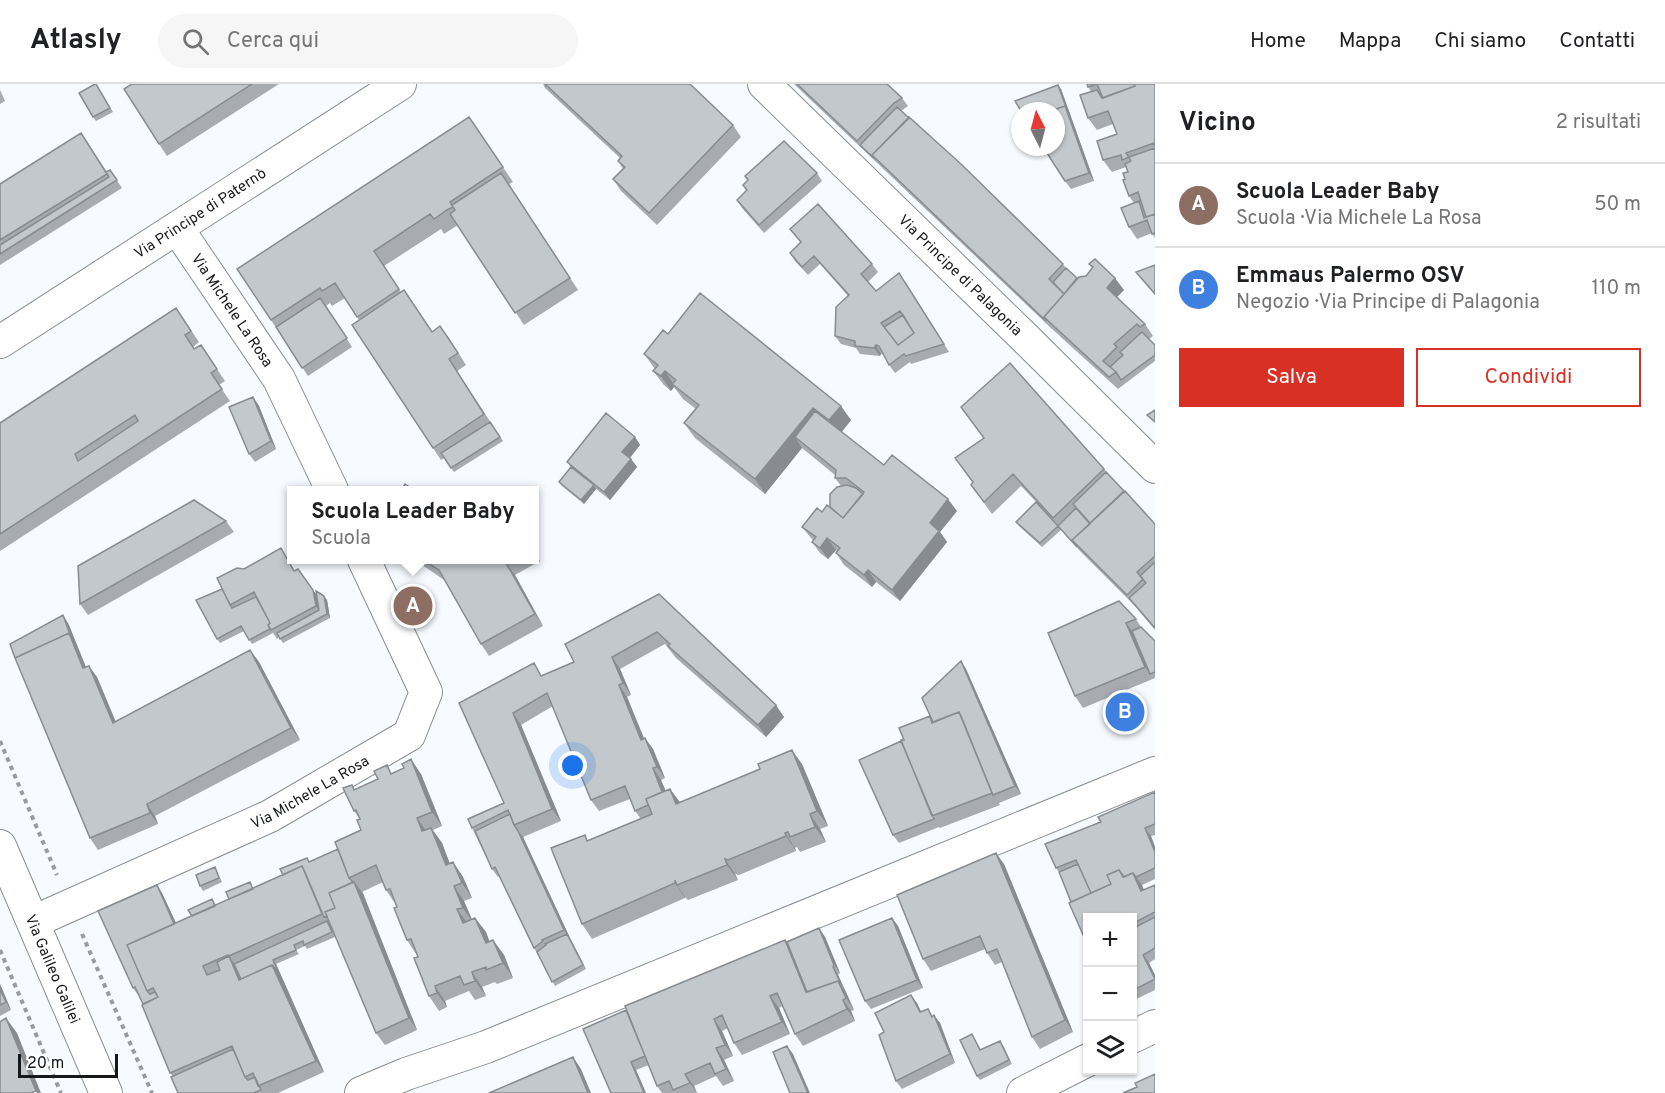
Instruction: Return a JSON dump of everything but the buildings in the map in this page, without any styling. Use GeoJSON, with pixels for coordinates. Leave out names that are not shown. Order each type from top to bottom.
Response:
{"type":"FeatureCollection","features":[{"type":"Feature","properties":{"kind":"street","name":"Via Principe di Paternò"},"geometry":{"type":"LineString","coordinates":[[0,342],[400,84]]}},
{"type":"Feature","properties":{"kind":"street","name":"Via Principe di Palagonia"},"geometry":{"type":"LineString","coordinates":[[764,84],[1155,467]]}},
{"type":"Feature","properties":{"kind":"street","name":"Via Michele La Rosa"},"geometry":{"type":"LineString","coordinates":[[177,228],[279,379],[330,486]]}},
{"type":"Feature","properties":{"kind":"street","name":"Via Michele La Rosa"},"geometry":{"type":"LineString","coordinates":[[33,922],[270,816],[410,735],[426,692],[366,564]]}},
{"type":"Feature","properties":{"kind":"street"},"geometry":{"type":"LineString","coordinates":[[361,1093],[406,1074],[486,1047],[1155,773]]}},
{"type":"Feature","properties":{"kind":"street","name":"Via Galileo Galilei"},"geometry":{"type":"LineString","coordinates":[[0,846],[106,1093]]}},
{"type":"Feature","properties":{"kind":"street"},"geometry":{"type":"LineString","coordinates":[[1137,1035],[1155,1026]]}},
{"type":"Feature","properties":{"kind":"street"},"geometry":{"type":"LineString","coordinates":[[1023,1093],[1083,1063]]}},
{"type":"Feature","properties":{"kind":"path"},"geometry":{"type":"LineString","coordinates":[[0,950],[61,1093]]}},
{"type":"Feature","properties":{"kind":"place","name":"Scuola Leader Baby"},"geometry":{"type":"Point","coordinates":[413,606]}},
{"type":"Feature","properties":{"kind":"place","name":"Emmaus Palermo OSV"},"geometry":{"type":"Point","coordinates":[1125,712]}}]}
